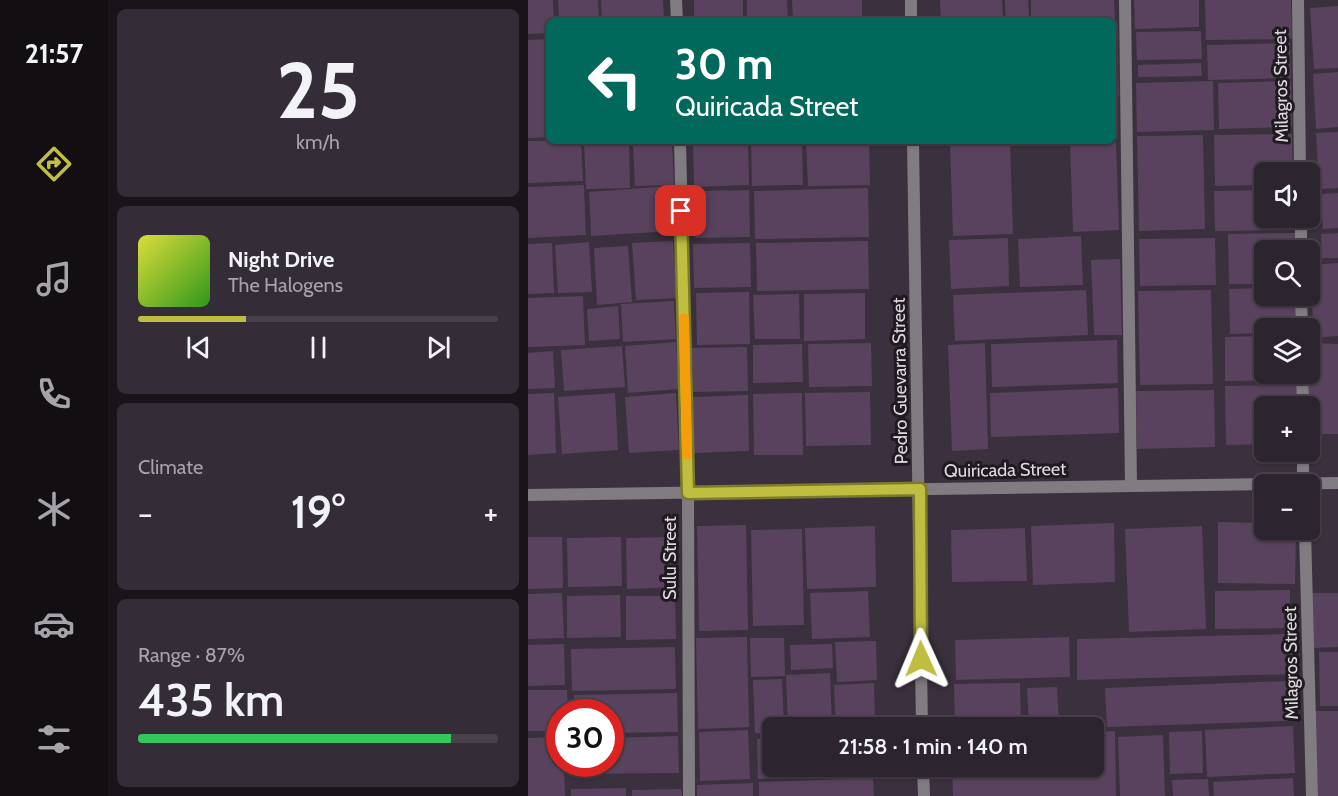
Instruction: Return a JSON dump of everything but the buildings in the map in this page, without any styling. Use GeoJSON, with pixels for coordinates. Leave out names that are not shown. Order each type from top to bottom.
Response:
{"type":"FeatureCollection","features":[{"type":"Feature","properties":{"kind":"street"},"geometry":{"type":"LineString","coordinates":[[676,0],[677,18]]}},
{"type":"Feature","properties":{"kind":"street"},"geometry":{"type":"LineString","coordinates":[[911,0],[911,18]]}},
{"type":"Feature","properties":{"kind":"street"},"geometry":{"type":"LineString","coordinates":[[1125,0],[1131,486]]}},
{"type":"Feature","properties":{"kind":"street","name":"Milagros Street"},"geometry":{"type":"LineString","coordinates":[[1298,0],[1300,162]]}},
{"type":"Feature","properties":{"kind":"street","name":"Sulu Street"},"geometry":{"type":"LineString","coordinates":[[680,144],[688,493],[689,796]]}},
{"type":"Feature","properties":{"kind":"street","name":"Pedro Guevarra Street"},"geometry":{"type":"LineString","coordinates":[[913,144],[922,717]]}},
{"type":"Feature","properties":{"kind":"street","name":"Quiricada Street"},"geometry":{"type":"LineString","coordinates":[[1320,484],[1338,483]]}},
{"type":"Feature","properties":{"kind":"street","name":"Quiricada Street"},"geometry":{"type":"LineString","coordinates":[[528,495],[1254,485]]}},
{"type":"Feature","properties":{"kind":"street","name":"Milagros Street"},"geometry":{"type":"LineString","coordinates":[[1305,540],[1312,796]]}},
{"type":"Feature","properties":{"kind":"street"},"geometry":{"type":"LineString","coordinates":[[923,777],[924,796]]}},
{"type":"Feature","properties":{"kind":"slow traffic"},"geometry":{"type":"LineString","coordinates":[[684,318],[687,455]]}},
{"type":"Feature","properties":{"kind":"route"},"geometry":{"type":"LineString","coordinates":[[681,211],[688,493],[920,489],[921,659]]}}]}
